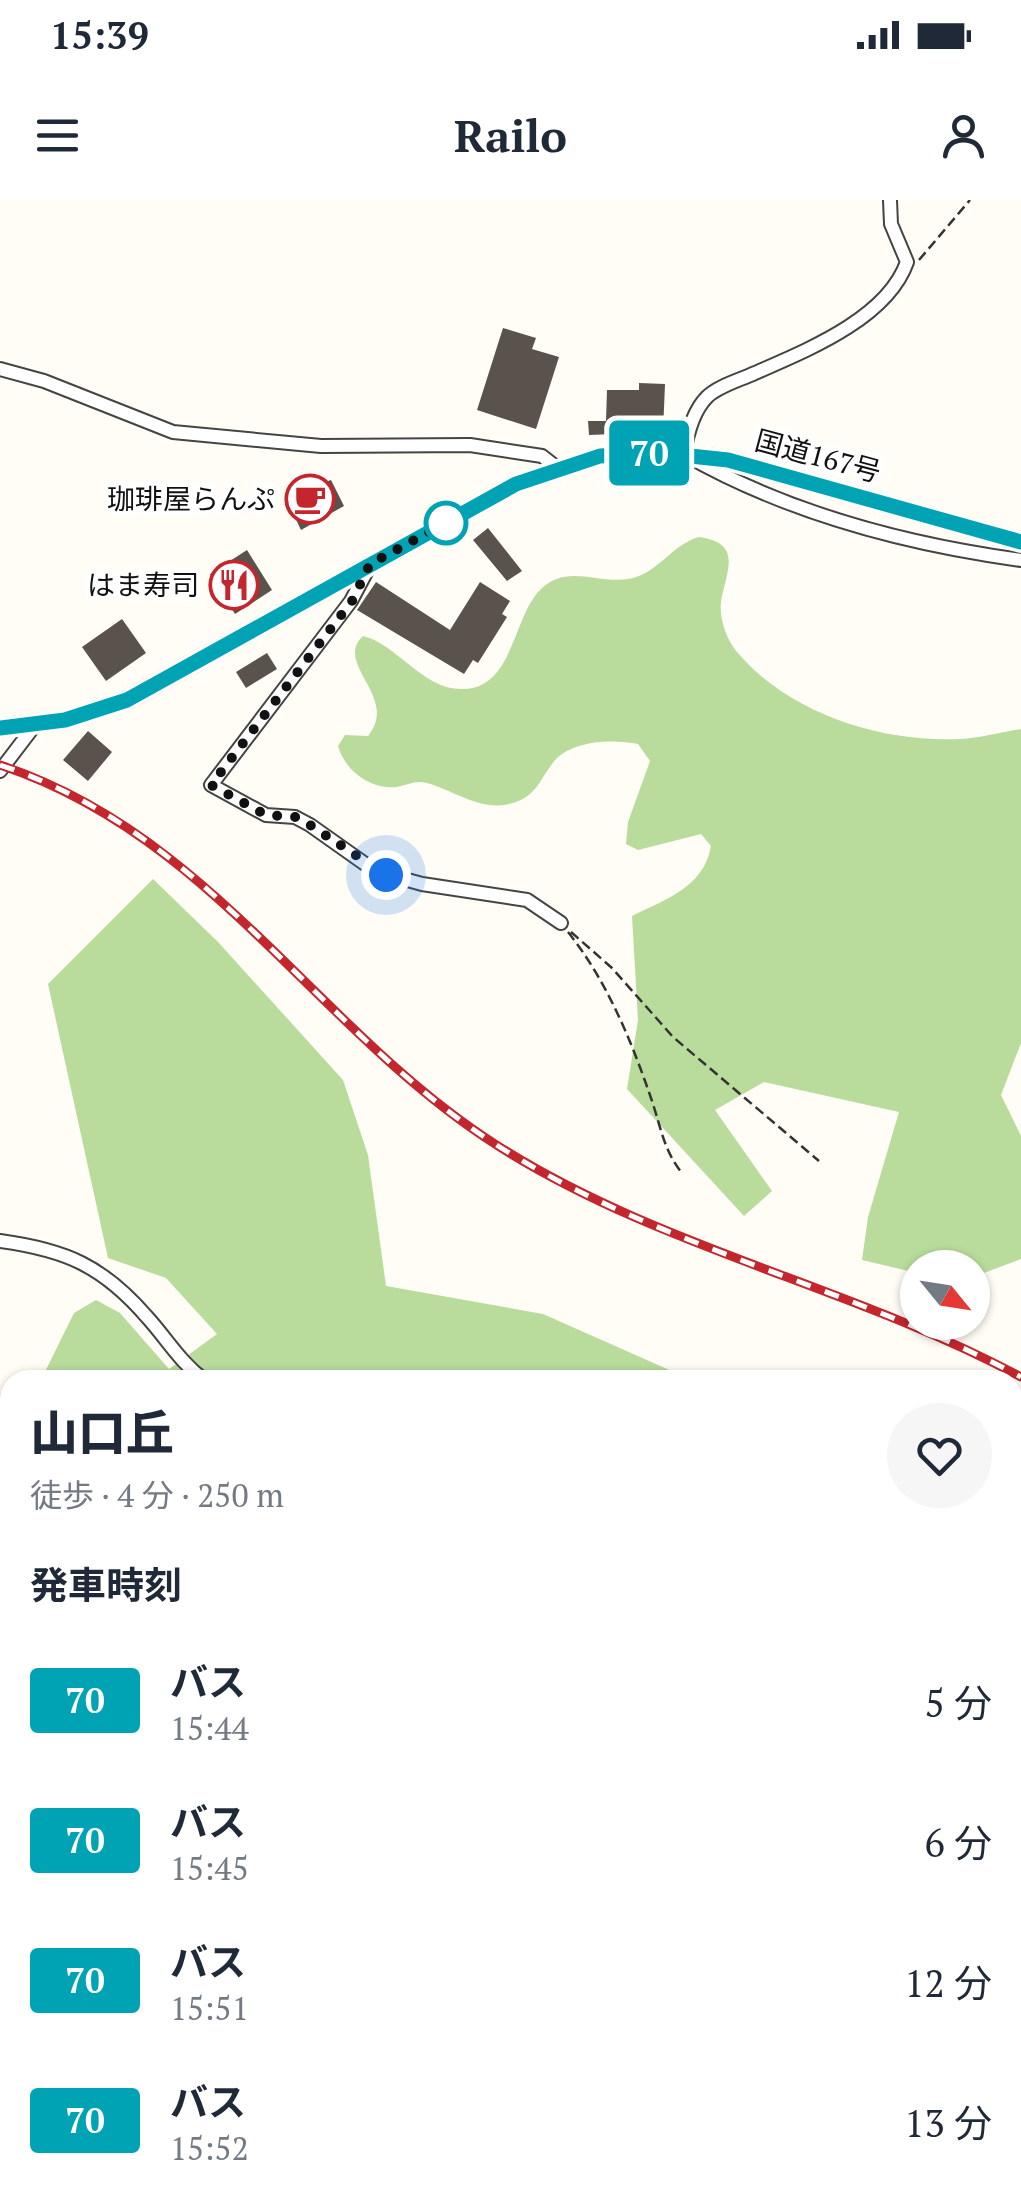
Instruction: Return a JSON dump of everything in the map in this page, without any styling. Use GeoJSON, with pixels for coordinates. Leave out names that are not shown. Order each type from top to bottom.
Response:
{"type":"FeatureCollection","features":[{"type":"Feature","properties":{"kind":"street"},"geometry":{"type":"LineString","coordinates":[[890,200],[891,224],[907,262],[903,273],[864,315],[706,398],[687,436],[684,454],[769,498],[842,522],[1021,560]]}},
{"type":"Feature","properties":{"kind":"street"},"geometry":{"type":"LineString","coordinates":[[0,369],[44,381],[173,432],[321,446],[470,446],[542,456],[556,467]]}},
{"type":"Feature","properties":{"kind":"street","name":"国道167号"},"geometry":{"type":"LineString","coordinates":[[0,728],[35,726],[86,715],[136,696],[516,484],[556,467],[600,456],[684,454],[728,460],[1021,542]]}},
{"type":"Feature","properties":{"kind":"street"},"geometry":{"type":"LineString","coordinates":[[370,564],[352,601],[211,785],[266,815],[296,817],[375,871],[422,884],[526,900],[561,923]]}},
{"type":"Feature","properties":{"kind":"street"},"geometry":{"type":"LineString","coordinates":[[0,771],[35,726]]}},
{"type":"Feature","properties":{"kind":"street"},"geometry":{"type":"LineString","coordinates":[[0,1241],[59,1250],[116,1284],[192,1370]]}},
{"type":"Feature","properties":{"kind":"path"},"geometry":{"type":"LineString","coordinates":[[903,273],[970,200]]}},
{"type":"Feature","properties":{"kind":"path"},"geometry":{"type":"LineString","coordinates":[[561,923],[612,968],[674,1037],[819,1161]]}},
{"type":"Feature","properties":{"kind":"path"},"geometry":{"type":"LineString","coordinates":[[561,923],[598,970],[652,1101],[668,1156],[682,1173]]}},
{"type":"Feature","properties":{"kind":"green space"},"geometry":{"type":"Polygon","coordinates":[[[699,537],[713,540],[727,553],[721,609],[730,642],[737,652],[758,674],[810,708],[869,730],[930,739],[960,739],[1021,729],[1021,1043],[1001,1095],[1021,1136],[1021,1259],[990,1271],[990,1250],[900,1250],[900,1269],[862,1260],[868,1217],[899,1112],[764,1082],[715,1110],[772,1191],[744,1216],[627,1089],[638,1020],[632,916],[692,882],[711,846],[701,834],[638,850],[626,844],[628,822],[650,761],[638,744],[604,742],[569,750],[552,764],[528,795],[504,805],[470,800],[423,782],[397,787],[378,785],[360,777],[341,755],[338,746],[345,735],[368,736],[376,722],[373,695],[356,658],[356,647],[363,636],[388,648],[436,683],[449,688],[480,686],[502,664],[531,602],[550,582],[571,576],[628,579],[648,572],[699,537]]]}},
{"type":"Feature","properties":{"kind":"green space"},"geometry":{"type":"Polygon","coordinates":[[[153,879],[219,943],[343,1080],[368,1155],[386,1286],[543,1314],[669,1370],[46,1370],[74,1313],[96,1300],[120,1313],[169,1369],[217,1334],[166,1278],[108,1258],[48,984],[153,879]]]}},
{"type":"Feature","properties":{"kind":"building"},"geometry":{"type":"Polygon","coordinates":[[[503,328],[536,338],[532,349],[559,357],[536,429],[477,410],[503,328]]]}},
{"type":"Feature","properties":{"kind":"building"},"geometry":{"type":"Polygon","coordinates":[[[639,383],[665,384],[663,432],[589,435],[588,421],[606,421],[607,390],[639,390],[639,383]]]}},
{"type":"Feature","properties":{"kind":"building"},"geometry":{"type":"Polygon","coordinates":[[[331,480],[344,506],[301,530],[285,496],[331,480]]]}},
{"type":"Feature","properties":{"kind":"building"},"geometry":{"type":"Polygon","coordinates":[[[488,528],[522,571],[507,581],[473,540],[488,528]]]}},
{"type":"Feature","properties":{"kind":"building"},"geometry":{"type":"Polygon","coordinates":[[[247,550],[272,590],[235,614],[210,574],[247,550]]]}},
{"type":"Feature","properties":{"kind":"building"},"geometry":{"type":"Polygon","coordinates":[[[376,582],[450,630],[480,582],[510,601],[502,614],[507,617],[478,663],[473,660],[464,674],[357,610],[376,582]]]}},
{"type":"Feature","properties":{"kind":"building"},"geometry":{"type":"Polygon","coordinates":[[[122,619],[146,653],[106,681],[82,647],[122,619]]]}},
{"type":"Feature","properties":{"kind":"building"},"geometry":{"type":"Polygon","coordinates":[[[267,653],[277,669],[246,688],[236,672],[267,653]]]}},
{"type":"Feature","properties":{"kind":"building"},"geometry":{"type":"Polygon","coordinates":[[[88,731],[112,752],[88,781],[63,760],[88,731]]]}},
{"type":"Feature","properties":{"kind":"railway"},"geometry":{"type":"LineString","coordinates":[[0,765],[75,797],[142,838],[203,885],[431,1098],[495,1144],[622,1211],[890,1317],[1007,1370]]}},
{"type":"Feature","properties":{"kind":"bus line","name":"70"},"geometry":{"type":"LineString","coordinates":[[0,728],[65,720],[127,700],[516,484],[556,467],[600,456],[662,453],[728,460],[1021,542]]}},
{"type":"Feature","properties":{"kind":"place","name":"珈琲屋らんぷ"},"geometry":{"type":"Point","coordinates":[310,499]}},
{"type":"Feature","properties":{"kind":"place","name":"はま寿司"},"geometry":{"type":"Point","coordinates":[234,585]}},
{"type":"Feature","properties":{"kind":"route"},"geometry":{"type":"LineString","coordinates":[[386,875],[296,817],[266,815],[211,785],[352,601],[370,564],[455,518],[446,523]]}}]}
